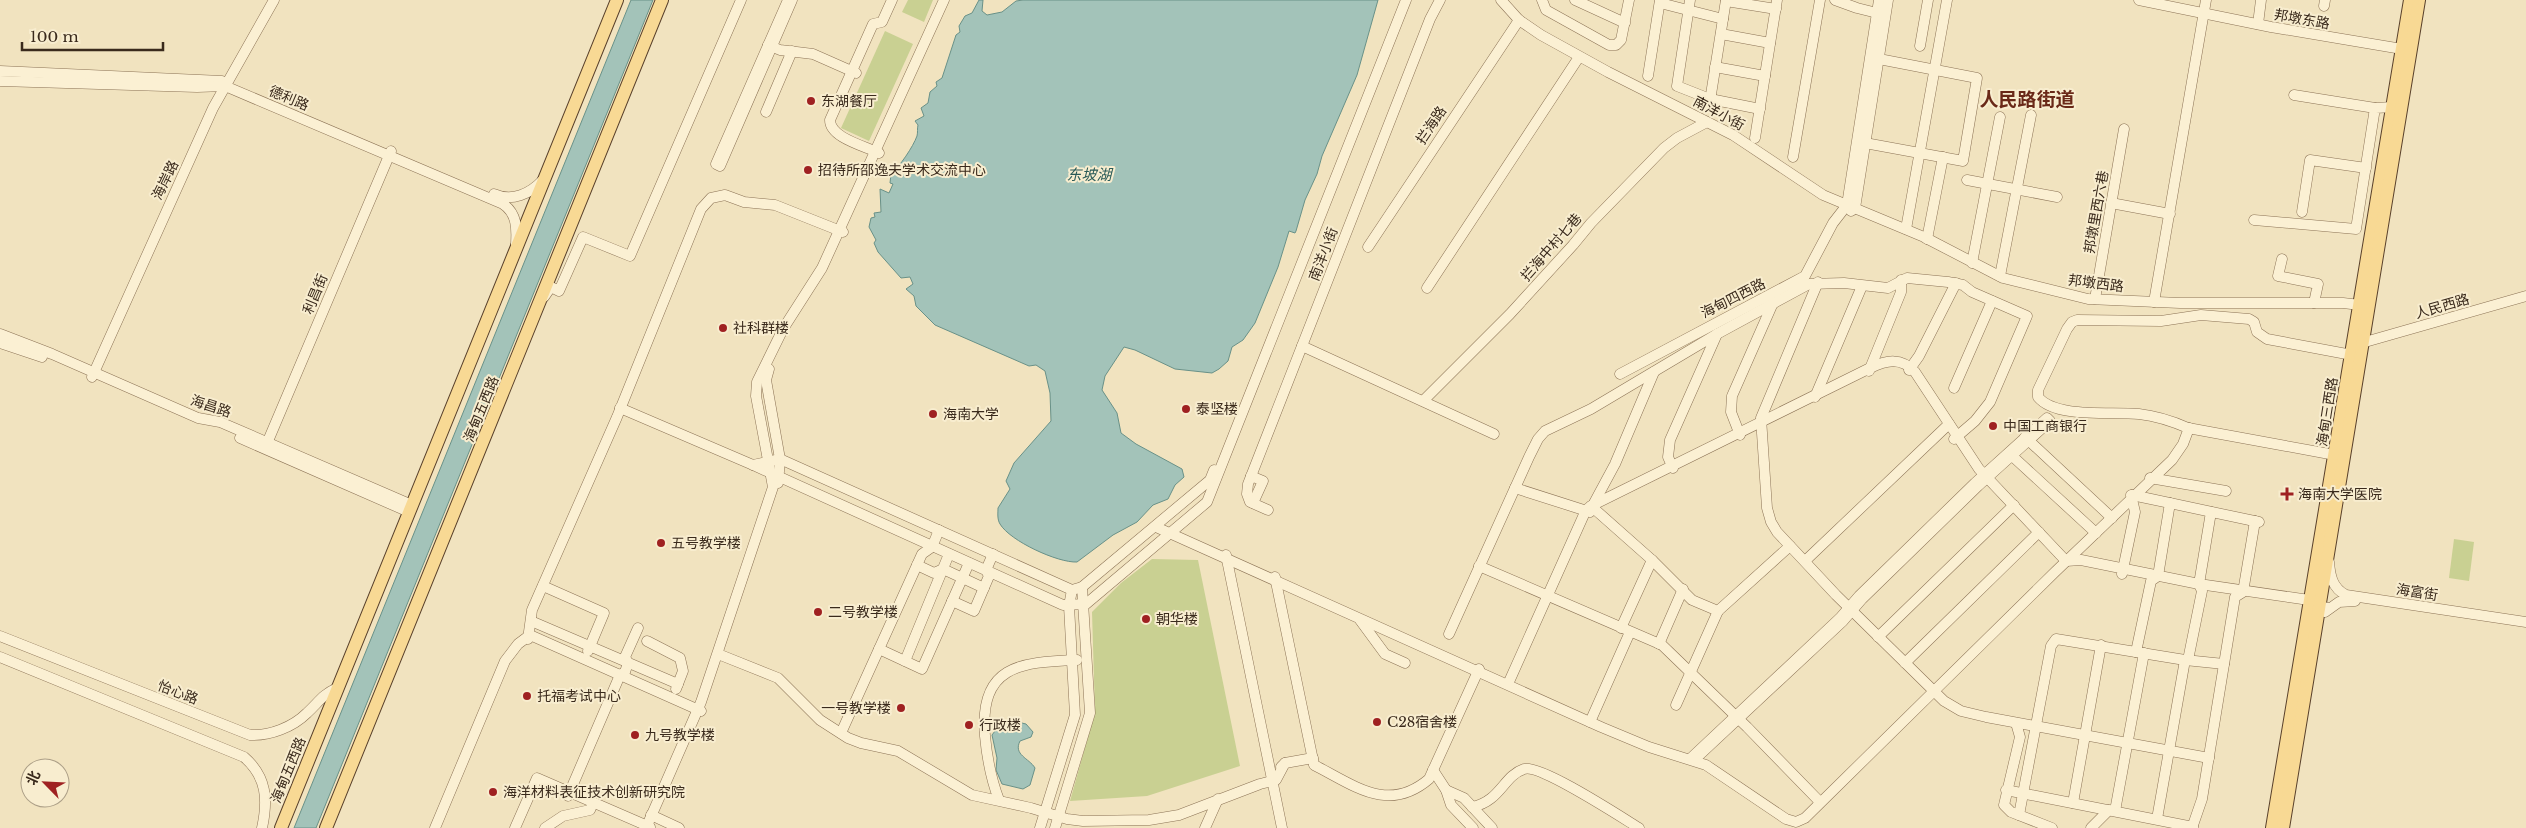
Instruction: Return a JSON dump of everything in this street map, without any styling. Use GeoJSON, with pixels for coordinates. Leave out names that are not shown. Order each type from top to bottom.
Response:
{"type":"FeatureCollection","features":[{"type":"Feature","properties":{"kind":"main road","name":"海甸五西路"},"geometry":{"type":"LineString","coordinates":[[281,828],[616,0]]}},
{"type":"Feature","properties":{"kind":"main road","name":"海甸五西路"},"geometry":{"type":"LineString","coordinates":[[326,828],[662,0]]}},
{"type":"Feature","properties":{"kind":"main road","name":"海甸三西路"},"geometry":{"type":"LineString","coordinates":[[2283,828],[2318,621],[2335,456],[2410,0]]}},
{"type":"Feature","properties":{"kind":"main road","name":"海甸三西路"},"geometry":{"type":"LineString","coordinates":[[2272,828],[2329,558],[2419,0]]}},
{"type":"Feature","properties":{"kind":"street","name":"海岸路"},"geometry":{"type":"LineString","coordinates":[[93,375],[170,200],[226,83],[274,0]]}},
{"type":"Feature","properties":{"kind":"street"},"geometry":{"type":"LineString","coordinates":[[537,308],[550,287],[559,291],[583,237],[630,256],[741,0]]}},
{"type":"Feature","properties":{"kind":"street"},"geometry":{"type":"LineString","coordinates":[[788,0],[770,46],[720,166],[716,164],[770,46],[792,0]]}},
{"type":"Feature","properties":{"kind":"street"},"geometry":{"type":"LineString","coordinates":[[878,150],[841,130],[836,125],[836,118],[873,24],[882,22],[892,0]]}},
{"type":"Feature","properties":{"kind":"street"},"geometry":{"type":"LineString","coordinates":[[854,72],[877,26],[887,25],[898,0]]}},
{"type":"Feature","properties":{"kind":"street"},"geometry":{"type":"LineString","coordinates":[[878,150],[944,0]]}},
{"type":"Feature","properties":{"kind":"street"},"geometry":{"type":"LineString","coordinates":[[515,828],[536,782],[647,827],[653,816],[699,712],[779,479],[780,459],[766,378],[790,325],[823,275],[840,233],[948,0]]}},
{"type":"Feature","properties":{"kind":"street"},"geometry":{"type":"LineString","coordinates":[[1040,828],[1075,715],[1069,606],[1077,588],[1158,525],[1210,480],[1400,0]]}},
{"type":"Feature","properties":{"kind":"street"},"geometry":{"type":"LineString","coordinates":[[622,409],[754,465],[779,479],[1062,605],[1084,604],[1208,502],[1406,0]]}},
{"type":"Feature","properties":{"kind":"street","name":"南洋小街"},"geometry":{"type":"LineString","coordinates":[[1268,510],[1253,503],[1247,494],[1251,476],[1430,20],[1440,0]]}},
{"type":"Feature","properties":{"kind":"street","name":"南洋小街"},"geometry":{"type":"LineString","coordinates":[[1501,0],[1518,20],[1579,57],[1707,122],[1752,147],[1823,195],[1851,207]]}},
{"type":"Feature","properties":{"kind":"street"},"geometry":{"type":"LineString","coordinates":[[1542,0],[1546,10],[1609,45],[1616,45],[1621,40],[1628,0]]}},
{"type":"Feature","properties":{"kind":"street"},"geometry":{"type":"LineString","coordinates":[[1793,157],[1820,0]]}},
{"type":"Feature","properties":{"kind":"street"},"geometry":{"type":"LineString","coordinates":[[1835,0],[1877,12]]}},
{"type":"Feature","properties":{"kind":"street"},"geometry":{"type":"LineString","coordinates":[[1851,207],[1879,0]]}},
{"type":"Feature","properties":{"kind":"street"},"geometry":{"type":"LineString","coordinates":[[1851,207],[1866,143],[1888,0]]}},
{"type":"Feature","properties":{"kind":"street"},"geometry":{"type":"LineString","coordinates":[[1920,46],[1928,0]]}},
{"type":"Feature","properties":{"kind":"street"},"geometry":{"type":"LineString","coordinates":[[1906,229],[1947,0]]}},
{"type":"Feature","properties":{"kind":"street","name":"邦墩东路"},"geometry":{"type":"LineString","coordinates":[[2139,0],[2258,24],[2402,49]]}},
{"type":"Feature","properties":{"kind":"street"},"geometry":{"type":"LineString","coordinates":[[2154,302],[2206,0]]}},
{"type":"Feature","properties":{"kind":"street"},"geometry":{"type":"LineString","coordinates":[[2258,24],[2261,0]]}},
{"type":"Feature","properties":{"kind":"street"},"geometry":{"type":"LineString","coordinates":[[1582,1],[1625,23]]}},
{"type":"Feature","properties":{"kind":"street"},"geometry":{"type":"LineString","coordinates":[[1648,76],[1660,1],[1689,5],[1723,20]]}},
{"type":"Feature","properties":{"kind":"street"},"geometry":{"type":"LineString","coordinates":[[1710,103],[1726,1],[1776,4],[1755,138]]}},
{"type":"Feature","properties":{"kind":"street"},"geometry":{"type":"LineString","coordinates":[[1689,5],[1677,86],[1710,103],[1760,109]]}},
{"type":"Feature","properties":{"kind":"street","name":"拦海路"},"geometry":{"type":"LineString","coordinates":[[1368,247],[1518,20]]}},
{"type":"Feature","properties":{"kind":"street"},"geometry":{"type":"LineString","coordinates":[[1720,34],[1770,43]]}},
{"type":"Feature","properties":{"kind":"street"},"geometry":{"type":"LineString","coordinates":[[770,46],[813,54],[854,72]]}},
{"type":"Feature","properties":{"kind":"street"},"geometry":{"type":"LineString","coordinates":[[766,112],[792,51]]}},
{"type":"Feature","properties":{"kind":"street"},"geometry":{"type":"LineString","coordinates":[[1427,288],[1579,57]]}},
{"type":"Feature","properties":{"kind":"street"},"geometry":{"type":"LineString","coordinates":[[1866,143],[1963,161],[1977,78],[1879,59]]}},
{"type":"Feature","properties":{"kind":"street"},"geometry":{"type":"LineString","coordinates":[[1715,67],[1765,76]]}},
{"type":"Feature","properties":{"kind":"street","name":"德利路"},"geometry":{"type":"LineString","coordinates":[[0,71],[226,83],[501,198],[528,192],[545,177]]}},
{"type":"Feature","properties":{"kind":"street","name":"德利路"},"geometry":{"type":"LineString","coordinates":[[0,81],[197,87],[226,83]]}},
{"type":"Feature","properties":{"kind":"street"},"geometry":{"type":"LineString","coordinates":[[2294,95],[2376,108],[2393,107]]}},
{"type":"Feature","properties":{"kind":"street"},"geometry":{"type":"LineString","coordinates":[[2254,220],[2356,229],[2376,108]]}},
{"type":"Feature","properties":{"kind":"street"},"geometry":{"type":"LineString","coordinates":[[2000,276],[2031,115]]}},
{"type":"Feature","properties":{"kind":"street"},"geometry":{"type":"LineString","coordinates":[[1972,263],[2000,117]]}},
{"type":"Feature","properties":{"kind":"street","name":"拦海中村七巷"},"geometry":{"type":"LineString","coordinates":[[1424,400],[1529,294],[1591,223],[1650,162],[1677,138],[1707,122]]}},
{"type":"Feature","properties":{"kind":"street","name":"邦墩里西六巷"},"geometry":{"type":"LineString","coordinates":[[2095,300],[2124,129]]}},
{"type":"Feature","properties":{"kind":"street","name":"德利路"},"geometry":{"type":"LineString","coordinates":[[390,153],[507,207],[515,220],[515,249]]}},
{"type":"Feature","properties":{"kind":"street","name":"利昌街"},"geometry":{"type":"LineString","coordinates":[[266,445],[390,153]]}},
{"type":"Feature","properties":{"kind":"street"},"geometry":{"type":"LineString","coordinates":[[1927,239],[1943,157]]}},
{"type":"Feature","properties":{"kind":"street"},"geometry":{"type":"LineString","coordinates":[[2302,212],[2310,160],[2366,168]]}},
{"type":"Feature","properties":{"kind":"street"},"geometry":{"type":"LineString","coordinates":[[1967,180],[2057,197]]}},
{"type":"Feature","properties":{"kind":"street"},"geometry":{"type":"LineString","coordinates":[[438,828],[502,674],[512,656],[531,638],[533,621],[544,586],[622,409],[697,217],[711,198],[725,195],[744,202],[775,205],[840,233]]}},
{"type":"Feature","properties":{"kind":"street"},"geometry":{"type":"LineString","coordinates":[[2111,203],[2170,214]]}},
{"type":"Feature","properties":{"kind":"street","name":"海甸四西路"},"geometry":{"type":"LineString","coordinates":[[1620,374],[1805,276],[1834,222],[1851,207]]}},
{"type":"Feature","properties":{"kind":"street","name":"邦墩西路"},"geometry":{"type":"LineString","coordinates":[[1851,207],[1906,229],[2000,276],[2095,300],[2360,305]]}},
{"type":"Feature","properties":{"kind":"street"},"geometry":{"type":"LineString","coordinates":[[719,655],[773,487],[769,474],[756,396],[758,382],[783,329],[822,268],[840,233]]}},
{"type":"Feature","properties":{"kind":"street"},"geometry":{"type":"LineString","coordinates":[[2282,259],[2278,276],[2318,284],[2314,303]]}},
{"type":"Feature","properties":{"kind":"street"},"geometry":{"type":"LineString","coordinates":[[1870,370],[1902,292],[1901,280]]}},
{"type":"Feature","properties":{"kind":"street"},"geometry":{"type":"LineString","coordinates":[[1449,634],[1536,442],[1545,431],[1592,409],[1717,334],[1801,287],[1818,282],[1891,288],[1901,280],[1932,280],[1956,283],[2027,316],[1990,402],[1975,421],[1956,438]]}},
{"type":"Feature","properties":{"kind":"street"},"geometry":{"type":"LineString","coordinates":[[1818,282],[1760,423],[1768,516],[1773,526],[1850,609],[1947,704],[1961,711],[2016,723],[2209,758]]}},
{"type":"Feature","properties":{"kind":"street"},"geometry":{"type":"LineString","coordinates":[[1910,369],[1919,356],[1956,283]]}},
{"type":"Feature","properties":{"kind":"street"},"geometry":{"type":"LineString","coordinates":[[1816,396],[1862,286]]}},
{"type":"Feature","properties":{"kind":"street","name":"人民西路"},"geometry":{"type":"LineString","coordinates":[[2365,342],[2526,296]]}},
{"type":"Feature","properties":{"kind":"street"},"geometry":{"type":"LineString","coordinates":[[1954,388],[1992,301]]}},
{"type":"Feature","properties":{"kind":"street"},"geometry":{"type":"LineString","coordinates":[[1740,434],[1731,412],[1732,396],[1773,303]]}},
{"type":"Feature","properties":{"kind":"street"},"geometry":{"type":"LineString","coordinates":[[2335,456],[2187,427],[2167,419],[2140,414],[2080,412],[2042,403],[2038,397],[2038,390],[2062,337],[2072,322],[2161,322],[2201,315],[2249,319],[2254,322],[2257,332],[2267,339],[2352,355]]}},
{"type":"Feature","properties":{"kind":"street","name":"海昌路"},"geometry":{"type":"LineString","coordinates":[[0,334],[93,375]]}},
{"type":"Feature","properties":{"kind":"street"},"geometry":{"type":"LineString","coordinates":[[1672,467],[1668,456],[1670,440],[1717,334]]}},
{"type":"Feature","properties":{"kind":"street","name":"海昌路"},"geometry":{"type":"LineString","coordinates":[[0,343],[93,375],[266,445],[411,508]]}},
{"type":"Feature","properties":{"kind":"street"},"geometry":{"type":"LineString","coordinates":[[1302,346],[1424,400],[1494,434]]}},
{"type":"Feature","properties":{"kind":"street"},"geometry":{"type":"LineString","coordinates":[[1591,507],[1870,370],[1890,364],[1902,365],[1910,369],[1984,478],[2064,561],[2201,588],[2319,604]]}},
{"type":"Feature","properties":{"kind":"street"},"geometry":{"type":"LineString","coordinates":[[1511,684],[1591,507],[1614,464],[1654,372]]}},
{"type":"Feature","properties":{"kind":"street"},"geometry":{"type":"LineString","coordinates":[[1805,561],[1948,426]]}},
{"type":"Feature","properties":{"kind":"street"},"geometry":{"type":"LineString","coordinates":[[1158,525],[1591,720],[1649,748],[1694,758],[1786,819],[1796,823],[1805,818],[1819,801],[1933,689],[2178,453],[2187,427]]}},
{"type":"Feature","properties":{"kind":"street"},"geometry":{"type":"LineString","coordinates":[[1694,758],[2027,438],[2111,517]]}},
{"type":"Feature","properties":{"kind":"street"},"geometry":{"type":"LineString","coordinates":[[2009,456],[2093,534]]}},
{"type":"Feature","properties":{"kind":"street"},"geometry":{"type":"LineString","coordinates":[[754,465],[780,459],[993,554],[1077,588],[1084,604],[1089,718],[1055,828]]}},
{"type":"Feature","properties":{"kind":"street"},"geometry":{"type":"LineString","coordinates":[[2151,478],[2226,491]]}},
{"type":"Feature","properties":{"kind":"street"},"geometry":{"type":"LineString","coordinates":[[1515,488],[1591,507],[1652,560],[1692,600],[1718,611]]}},
{"type":"Feature","properties":{"kind":"street"},"geometry":{"type":"LineString","coordinates":[[2006,790],[2193,827],[2200,808],[2224,664],[2257,522],[2133,496]]}},
{"type":"Feature","properties":{"kind":"street"},"geometry":{"type":"LineString","coordinates":[[2122,572],[2136,512],[2133,496]]}},
{"type":"Feature","properties":{"kind":"street"},"geometry":{"type":"LineString","coordinates":[[2092,828],[2112,811],[2127,743],[2140,652],[2170,503]]}},
{"type":"Feature","properties":{"kind":"street"},"geometry":{"type":"LineString","coordinates":[[1878,637],[2012,507]]}},
{"type":"Feature","properties":{"kind":"street"},"geometry":{"type":"LineString","coordinates":[[2157,820],[2201,588],[2211,512]]}},
{"type":"Feature","properties":{"kind":"street"},"geometry":{"type":"LineString","coordinates":[[841,733],[916,565],[922,554],[932,547],[940,530]]}},
{"type":"Feature","properties":{"kind":"street"},"geometry":{"type":"LineString","coordinates":[[1905,663],[2038,534]]}},
{"type":"Feature","properties":{"kind":"street"},"geometry":{"type":"LineString","coordinates":[[1676,705],[1718,611],[1790,546]]}},
{"type":"Feature","properties":{"kind":"street"},"geometry":{"type":"LineString","coordinates":[[905,661],[949,554]]}},
{"type":"Feature","properties":{"kind":"street"},"geometry":{"type":"LineString","coordinates":[[986,570],[993,554]]}},
{"type":"Feature","properties":{"kind":"street"},"geometry":{"type":"LineString","coordinates":[[1229,557],[1282,828]]}},
{"type":"Feature","properties":{"kind":"street","name":"海富街"},"geometry":{"type":"LineString","coordinates":[[2329,558],[2334,583],[2338,590],[2346,595],[2526,622]]}},
{"type":"Feature","properties":{"kind":"street"},"geometry":{"type":"LineString","coordinates":[[1591,720],[1652,560]]}},
{"type":"Feature","properties":{"kind":"street"},"geometry":{"type":"LineString","coordinates":[[878,650],[922,669],[969,563]]}},
{"type":"Feature","properties":{"kind":"street"},"geometry":{"type":"LineString","coordinates":[[916,565],[934,573],[943,570],[984,588]]}},
{"type":"Feature","properties":{"kind":"street"},"geometry":{"type":"LineString","coordinates":[[1479,566],[1659,644],[1691,673],[1819,801]]}},
{"type":"Feature","properties":{"kind":"street"},"geometry":{"type":"LineString","coordinates":[[952,601],[974,610],[990,576],[986,570]]}},
{"type":"Feature","properties":{"kind":"street"},"geometry":{"type":"LineString","coordinates":[[1276,579],[1314,765],[1375,795],[1390,797],[1417,789],[1429,779],[1478,670]]}},
{"type":"Feature","properties":{"kind":"street"},"geometry":{"type":"LineString","coordinates":[[544,586],[604,613],[583,661]]}},
{"type":"Feature","properties":{"kind":"street"},"geometry":{"type":"LineString","coordinates":[[1659,644],[1683,589]]}},
{"type":"Feature","properties":{"kind":"street","name":"海富街"},"geometry":{"type":"LineString","coordinates":[[2319,604],[2341,601],[2360,602],[2526,627]]}},
{"type":"Feature","properties":{"kind":"street"},"geometry":{"type":"LineString","coordinates":[[1357,615],[1385,654],[1405,663]]}},
{"type":"Feature","properties":{"kind":"street"},"geometry":{"type":"LineString","coordinates":[[533,621],[678,684]]}},
{"type":"Feature","properties":{"kind":"street"},"geometry":{"type":"LineString","coordinates":[[628,663],[625,657],[638,628]]}},
{"type":"Feature","properties":{"kind":"street","name":"怡心路"},"geometry":{"type":"LineString","coordinates":[[0,636],[250,735],[267,734],[292,725],[308,713],[323,695],[337,688]]}},
{"type":"Feature","properties":{"kind":"street"},"geometry":{"type":"LineString","coordinates":[[434,828],[505,661],[518,644],[531,638],[699,712]]}},
{"type":"Feature","properties":{"kind":"street"},"geometry":{"type":"LineString","coordinates":[[2019,815],[2054,640],[2060,638],[2187,660],[2224,664]]}},
{"type":"Feature","properties":{"kind":"street"},"geometry":{"type":"LineString","coordinates":[[647,641],[680,658],[683,671],[671,700]]}},
{"type":"Feature","properties":{"kind":"street"},"geometry":{"type":"LineString","coordinates":[[2073,803],[2100,645]]}},
{"type":"Feature","properties":{"kind":"street"},"geometry":{"type":"LineString","coordinates":[[719,655],[778,678],[820,720],[841,733],[861,743],[898,751],[964,791],[1083,821],[1149,820],[1179,815],[1215,799],[1273,778],[1285,763],[1313,758]]}},
{"type":"Feature","properties":{"kind":"street"},"geometry":{"type":"LineString","coordinates":[[0,657],[244,757],[258,773],[265,788],[266,802],[262,828]]}},
{"type":"Feature","properties":{"kind":"street"},"geometry":{"type":"LineString","coordinates":[[998,800],[990,773],[985,729],[984,710],[989,691],[1001,677],[1016,669],[1072,660],[1087,660]]}},
{"type":"Feature","properties":{"kind":"street"},"geometry":{"type":"LineString","coordinates":[[567,793],[617,676],[624,672],[628,663]]}},
{"type":"Feature","properties":{"kind":"street"},"geometry":{"type":"LineString","coordinates":[[2016,723],[2020,737],[2006,790],[2005,806],[2019,815],[2052,828]]}},
{"type":"Feature","properties":{"kind":"street"},"geometry":{"type":"LineString","coordinates":[[1472,807],[1490,800],[1519,772],[1525,769],[1532,769],[1549,775],[1639,828]]}},
{"type":"Feature","properties":{"kind":"street"},"geometry":{"type":"LineString","coordinates":[[1433,770],[1446,790],[1451,805],[1473,828]]}},
{"type":"Feature","properties":{"kind":"street"},"geometry":{"type":"LineString","coordinates":[[1273,778],[1286,828]]}},
{"type":"Feature","properties":{"kind":"street"},"geometry":{"type":"LineString","coordinates":[[1446,790],[1464,798],[1492,828]]}},
{"type":"Feature","properties":{"kind":"street"},"geometry":{"type":"LineString","coordinates":[[1199,828],[1215,799]]}},
{"type":"Feature","properties":{"kind":"street"},"geometry":{"type":"LineString","coordinates":[[1205,828],[1215,799]]}},
{"type":"Feature","properties":{"kind":"street"},"geometry":{"type":"LineString","coordinates":[[545,828],[563,816],[590,810],[592,804]]}},
{"type":"Feature","properties":{"kind":"street"},"geometry":{"type":"LineString","coordinates":[[653,816],[679,828]]}},
{"type":"Feature","properties":{"kind":"green space"},"geometry":{"type":"Polygon","coordinates":[[[908,0],[933,0],[924,22],[902,12],[908,0]]]}},
{"type":"Feature","properties":{"kind":"green space"},"geometry":{"type":"Polygon","coordinates":[[[885,31],[913,44],[869,141],[841,128],[885,31]]]}},
{"type":"Feature","properties":{"kind":"green space"},"geometry":{"type":"Polygon","coordinates":[[[2454,539],[2474,542],[2469,581],[2449,578],[2454,539]]]}},
{"type":"Feature","properties":{"kind":"green space"},"geometry":{"type":"Polygon","coordinates":[[[1152,559],[1198,560],[1240,766],[1147,796],[1070,801],[1095,712],[1092,612],[1121,583],[1152,559]]]}},
{"type":"Feature","properties":{"kind":"water"},"geometry":{"type":"Polygon","coordinates":[[[631,0],[653,0],[316,828],[294,828],[631,0]]]}},
{"type":"Feature","properties":{"kind":"water","name":"东坡湖"},"geometry":{"type":"Polygon","coordinates":[[[979,0],[983,0],[982,11],[987,15],[1002,12],[1016,1],[1023,0],[1378,0],[1357,75],[1322,156],[1317,174],[1305,200],[1296,231],[1295,233],[1289,231],[1278,267],[1255,323],[1243,340],[1232,347],[1228,361],[1212,373],[1175,369],[1135,350],[1124,347],[1105,376],[1102,390],[1117,413],[1121,433],[1136,444],[1182,469],[1184,477],[1175,485],[1168,499],[1153,505],[1137,522],[1113,535],[1077,562],[1058,559],[1024,544],[1005,531],[998,518],[998,508],[1010,489],[1006,481],[1014,463],[1051,421],[1050,393],[1045,371],[1036,365],[1029,366],[935,325],[916,306],[914,296],[906,289],[913,284],[910,277],[901,278],[878,252],[874,243],[876,240],[869,227],[871,218],[875,217],[874,213],[881,212],[880,189],[889,193],[893,184],[890,183],[891,174],[915,140],[918,125],[915,121],[924,116],[921,108],[928,103],[930,92],[937,86],[936,82],[942,78],[956,35],[960,32],[959,26],[965,16],[972,13],[979,0]]]}},
{"type":"Feature","properties":{"kind":"water"},"geometry":{"type":"Polygon","coordinates":[[[1009,720],[1026,724],[1033,732],[1031,737],[1020,741],[1018,746],[1020,753],[1035,768],[1030,785],[1023,789],[1002,784],[996,770],[997,758],[992,735],[998,727],[1009,720]]]}},
{"type":"Feature","properties":{"kind":"place","name":"东湖餐厅"},"geometry":{"type":"Point","coordinates":[811,101]}},
{"type":"Feature","properties":{"kind":"place","name":"招待所邵逸夫学术交流中心"},"geometry":{"type":"Point","coordinates":[808,170]}},
{"type":"Feature","properties":{"kind":"place","name":"社科群楼"},"geometry":{"type":"Point","coordinates":[723,328]}},
{"type":"Feature","properties":{"kind":"place","name":"泰坚楼"},"geometry":{"type":"Point","coordinates":[1186,409]}},
{"type":"Feature","properties":{"kind":"place","name":"海南大学"},"geometry":{"type":"Point","coordinates":[933,414]}},
{"type":"Feature","properties":{"kind":"place","name":"中国工商银行"},"geometry":{"type":"Point","coordinates":[1993,426]}},
{"type":"Feature","properties":{"kind":"place","name":"海南大学医院"},"geometry":{"type":"Point","coordinates":[2287,494]}},
{"type":"Feature","properties":{"kind":"place","name":"五号教学楼"},"geometry":{"type":"Point","coordinates":[661,543]}},
{"type":"Feature","properties":{"kind":"place","name":"二号教学楼"},"geometry":{"type":"Point","coordinates":[818,612]}},
{"type":"Feature","properties":{"kind":"place","name":"朝华楼"},"geometry":{"type":"Point","coordinates":[1146,619]}},
{"type":"Feature","properties":{"kind":"place","name":"托福考试中心"},"geometry":{"type":"Point","coordinates":[527,696]}},
{"type":"Feature","properties":{"kind":"place","name":"一号教学楼"},"geometry":{"type":"Point","coordinates":[901,708]}},
{"type":"Feature","properties":{"kind":"place","name":"C28宿舍楼"},"geometry":{"type":"Point","coordinates":[1377,722]}},
{"type":"Feature","properties":{"kind":"place","name":"行政楼"},"geometry":{"type":"Point","coordinates":[969,725]}},
{"type":"Feature","properties":{"kind":"place","name":"九号教学楼"},"geometry":{"type":"Point","coordinates":[635,735]}},
{"type":"Feature","properties":{"kind":"place","name":"海洋材料表征技术创新研究院"},"geometry":{"type":"Point","coordinates":[493,792]}},
{"type":"Feature","properties":{"kind":"district","name":"人民路街道"},"geometry":{"type":"Point","coordinates":[2027,99]}}]}
